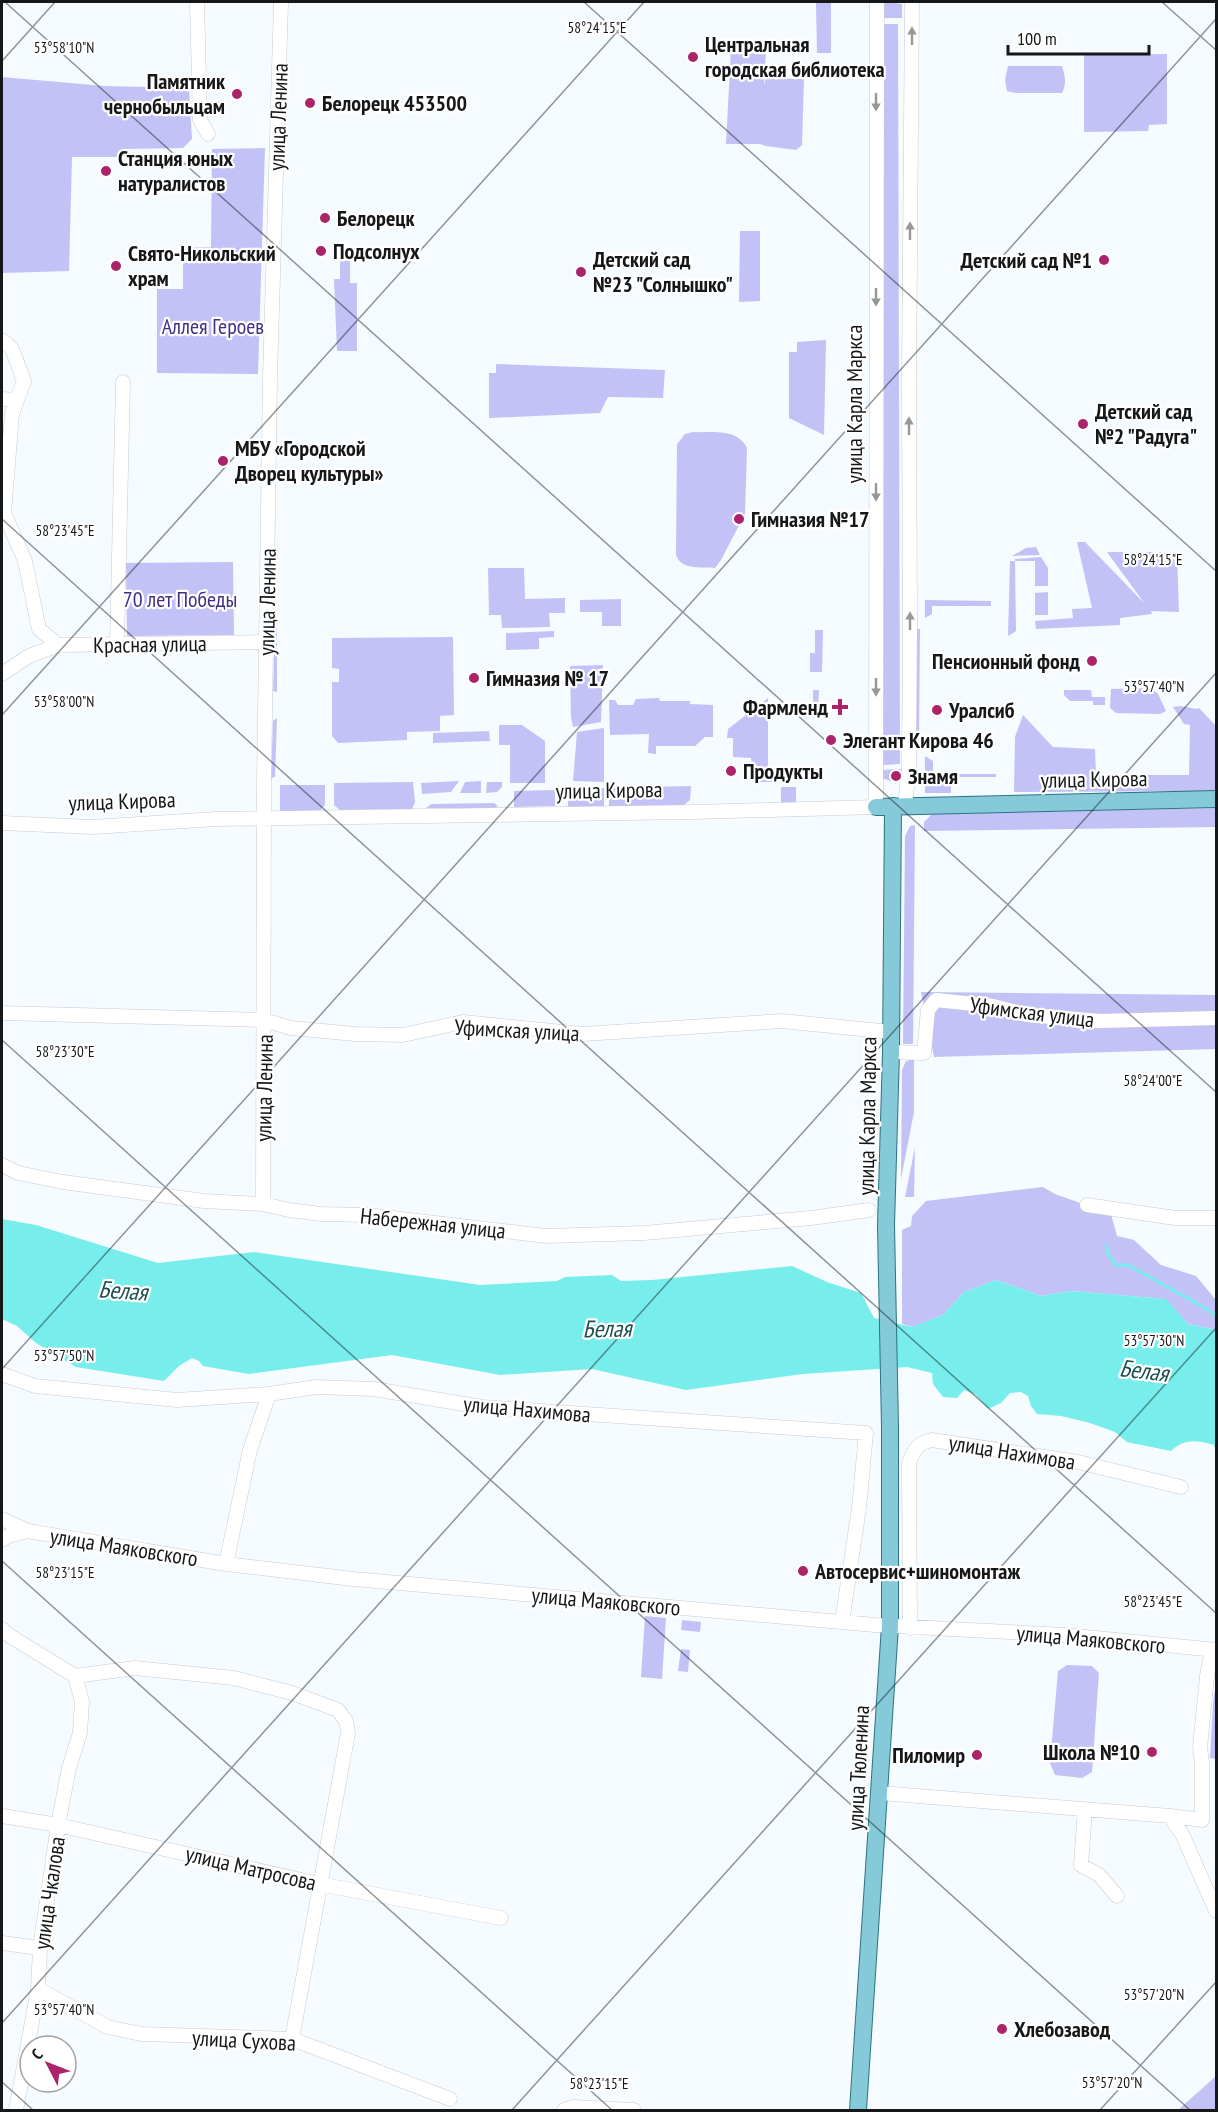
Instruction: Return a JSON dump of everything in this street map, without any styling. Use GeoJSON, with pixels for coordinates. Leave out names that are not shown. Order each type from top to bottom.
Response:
{"type":"FeatureCollection","features":[{"type":"Feature","properties":{"kind":"main road","name":"улица Кирова"},"geometry":{"type":"LineString","coordinates":[[876,807],[1216,799]]}},
{"type":"Feature","properties":{"kind":"main road","name":"улица Карла Маркса"},"geometry":{"type":"LineString","coordinates":[[890,1428],[886,1225],[899,805]]}},
{"type":"Feature","properties":{"kind":"main road","name":"улица Тюленина"},"geometry":{"type":"LineString","coordinates":[[858,2110],[890,1626],[890,1428]]}},
{"type":"Feature","properties":{"kind":"street"},"geometry":{"type":"LineString","coordinates":[[198,2],[200,120],[207,134]]}},
{"type":"Feature","properties":{"kind":"street","name":"улица Ленина"},"geometry":{"type":"LineString","coordinates":[[263,1204],[264,819],[270,377],[281,2]]}},
{"type":"Feature","properties":{"kind":"street","name":"улица Карла Маркса"},"geometry":{"type":"LineString","coordinates":[[876,807],[877,2]]}},
{"type":"Feature","properties":{"kind":"street","name":"улица Карла Маркса"},"geometry":{"type":"LineString","coordinates":[[899,805],[909,768],[912,2]]}},
{"type":"Feature","properties":{"kind":"street"},"geometry":{"type":"LineString","coordinates":[[2,340],[12,349],[24,381],[12,414],[4,513],[25,561],[39,629],[29,656],[2,674]]}},
{"type":"Feature","properties":{"kind":"street"},"geometry":{"type":"LineString","coordinates":[[117,645],[123,382]]}},
{"type":"Feature","properties":{"kind":"street"},"geometry":{"type":"LineString","coordinates":[[2,399],[17,400]]}},
{"type":"Feature","properties":{"kind":"street"},"geometry":{"type":"LineString","coordinates":[[2,663],[58,645],[39,629]]}},
{"type":"Feature","properties":{"kind":"street","name":"Красная улица"},"geometry":{"type":"LineString","coordinates":[[58,645],[267,642]]}},
{"type":"Feature","properties":{"kind":"street","name":"улица Кирова"},"geometry":{"type":"LineString","coordinates":[[2,823],[93,827],[216,819],[717,812],[876,807]]}},
{"type":"Feature","properties":{"kind":"street","name":"Уфимская улица"},"geometry":{"type":"LineString","coordinates":[[891,1052],[924,1053],[928,1010],[936,1000],[993,1006],[1028,1015],[1100,1021],[1216,1018]]}},
{"type":"Feature","properties":{"kind":"street","name":"Уфимская улица"},"geometry":{"type":"LineString","coordinates":[[2,1013],[264,1020],[291,1028],[355,1034],[403,1035],[463,1022],[583,1034],[782,1021],[891,1032]]}},
{"type":"Feature","properties":{"kind":"street","name":"Набережная улица"},"geometry":{"type":"LineString","coordinates":[[2,1165],[18,1173],[63,1182],[204,1202],[263,1204],[321,1214],[367,1215],[546,1236],[644,1233],[811,1218],[869,1210]]}},
{"type":"Feature","properties":{"kind":"street"},"geometry":{"type":"LineString","coordinates":[[1087,1205],[1175,1218],[1216,1218]]}},
{"type":"Feature","properties":{"kind":"street","name":"улица Нахимова"},"geometry":{"type":"LineString","coordinates":[[2,1374],[35,1386],[177,1400],[269,1394],[316,1387],[374,1389],[482,1407],[866,1433],[859,1508],[842,1622]]}},
{"type":"Feature","properties":{"kind":"street"},"geometry":{"type":"LineString","coordinates":[[226,1564],[250,1450],[269,1394]]}},
{"type":"Feature","properties":{"kind":"street","name":"улица Нахимова"},"geometry":{"type":"LineString","coordinates":[[910,1628],[909,1463],[913,1451],[920,1443],[932,1440],[1078,1462],[1180,1487]]}},
{"type":"Feature","properties":{"kind":"street","name":"улица Маяковского"},"geometry":{"type":"LineString","coordinates":[[2,1519],[28,1531],[226,1564],[353,1579],[910,1628],[1065,1635],[1214,1650]]}},
{"type":"Feature","properties":{"kind":"street"},"geometry":{"type":"LineString","coordinates":[[2,1540],[8,1536],[28,1531]]}},
{"type":"Feature","properties":{"kind":"street"},"geometry":{"type":"LineString","coordinates":[[2,1629],[75,1676],[135,1668],[234,1678],[292,1693],[338,1710],[346,1721],[348,1733],[292,2039]]}},
{"type":"Feature","properties":{"kind":"street"},"geometry":{"type":"LineString","coordinates":[[880,1793],[1202,1820],[1200,1747],[1207,1676],[1214,1650]]}},
{"type":"Feature","properties":{"kind":"street","name":"улица Чкалова"},"geometry":{"type":"LineString","coordinates":[[16,2110],[38,1989],[40,1948],[58,1825],[69,1768],[80,1733],[82,1701],[75,1676]]}},
{"type":"Feature","properties":{"kind":"street"},"geometry":{"type":"LineString","coordinates":[[1085,1809],[1082,1865],[1099,1875],[1117,1896]]}},
{"type":"Feature","properties":{"kind":"street","name":"улица Матросова"},"geometry":{"type":"LineString","coordinates":[[2,1816],[58,1825],[320,1884],[501,1918]]}},
{"type":"Feature","properties":{"kind":"street"},"geometry":{"type":"LineString","coordinates":[[1170,1816],[1183,1836],[1216,1911]]}},
{"type":"Feature","properties":{"kind":"street"},"geometry":{"type":"LineString","coordinates":[[2,1943],[40,1948]]}},
{"type":"Feature","properties":{"kind":"street","name":"улица Сухова"},"geometry":{"type":"LineString","coordinates":[[38,1989],[108,2027],[141,2034],[292,2039],[450,2098]]}},
{"type":"Feature","properties":{"kind":"street"},"geometry":{"type":"LineString","coordinates":[[564,2110],[572,2107],[634,2110]]}},
{"type":"Feature","properties":{"kind":"green space"},"geometry":{"type":"Polygon","coordinates":[[[831,2],[831,53],[817,53],[816,3],[831,2]]]}},
{"type":"Feature","properties":{"kind":"green space"},"geometry":{"type":"Polygon","coordinates":[[[887,2],[902,4],[902,18],[882,18],[882,5],[887,2]]]}},
{"type":"Feature","properties":{"kind":"green space"},"geometry":{"type":"Polygon","coordinates":[[[883,24],[898,24],[900,764],[883,765],[883,24]]]}},
{"type":"Feature","properties":{"kind":"green space"},"geometry":{"type":"Polygon","coordinates":[[[731,48],[766,50],[764,85],[766,78],[804,79],[802,145],[796,150],[760,144],[726,144],[731,48]]]}},
{"type":"Feature","properties":{"kind":"green space"},"geometry":{"type":"Polygon","coordinates":[[[1167,54],[1167,124],[1149,125],[1148,131],[1084,132],[1084,55],[1167,54]]]}},
{"type":"Feature","properties":{"kind":"green space"},"geometry":{"type":"Polygon","coordinates":[[[1008,66],[1062,66],[1065,86],[1062,93],[1007,91],[1005,80],[1008,66]]]}},
{"type":"Feature","properties":{"kind":"green space"},"geometry":{"type":"Polygon","coordinates":[[[2,77],[104,86],[189,88],[192,139],[183,148],[125,149],[124,157],[72,157],[69,271],[2,273],[2,77]]]}},
{"type":"Feature","properties":{"kind":"green space","name":"Аллея Героев"},"geometry":{"type":"Polygon","coordinates":[[[265,148],[258,374],[157,373],[157,289],[183,289],[183,248],[211,247],[212,149],[265,148]]]}},
{"type":"Feature","properties":{"kind":"green space"},"geometry":{"type":"Polygon","coordinates":[[[740,231],[760,231],[760,301],[739,302],[740,231]]]}},
{"type":"Feature","properties":{"kind":"green space"},"geometry":{"type":"Polygon","coordinates":[[[350,259],[350,283],[357,283],[357,351],[337,351],[334,279],[340,279],[340,261],[350,259]]]}},
{"type":"Feature","properties":{"kind":"green space"},"geometry":{"type":"Polygon","coordinates":[[[826,340],[824,435],[789,418],[789,352],[797,352],[797,342],[826,340]]]}},
{"type":"Feature","properties":{"kind":"green space"},"geometry":{"type":"Polygon","coordinates":[[[496,364],[665,370],[663,398],[608,397],[600,413],[489,418],[489,373],[496,373],[496,364]]]}},
{"type":"Feature","properties":{"kind":"green space"},"geometry":{"type":"Polygon","coordinates":[[[693,432],[731,434],[743,442],[747,448],[745,514],[715,568],[687,565],[682,563],[676,555],[677,444],[685,434],[693,432]]]}},
{"type":"Feature","properties":{"kind":"green space"},"geometry":{"type":"Polygon","coordinates":[[[1077,542],[1085,542],[1145,604],[1107,552],[1177,552],[1179,612],[1151,611],[1152,614],[1120,618],[1120,625],[1036,629],[1035,621],[1073,618],[1072,609],[1092,608],[1077,542]]]}},
{"type":"Feature","properties":{"kind":"green space"},"geometry":{"type":"Polygon","coordinates":[[[1036,547],[1040,555],[1012,556],[1026,548],[1036,547]]]}},
{"type":"Feature","properties":{"kind":"green space"},"geometry":{"type":"Polygon","coordinates":[[[1041,557],[1048,568],[1048,586],[1035,586],[1035,561],[1015,561],[1015,559],[1041,557]]]}},
{"type":"Feature","properties":{"kind":"green space"},"geometry":{"type":"Polygon","coordinates":[[[1010,561],[1015,561],[1016,631],[1008,636],[1010,561]]]}},
{"type":"Feature","properties":{"kind":"green space","name":"70 лет Победы"},"geometry":{"type":"Polygon","coordinates":[[[233,562],[234,635],[127,636],[126,563],[233,562]]]}},
{"type":"Feature","properties":{"kind":"green space"},"geometry":{"type":"Polygon","coordinates":[[[488,568],[524,568],[525,599],[565,598],[565,613],[549,613],[550,627],[502,628],[501,615],[489,615],[488,568]]]}},
{"type":"Feature","properties":{"kind":"green space"},"geometry":{"type":"Polygon","coordinates":[[[1048,592],[1048,615],[1035,615],[1035,593],[1048,592]]]}},
{"type":"Feature","properties":{"kind":"green space"},"geometry":{"type":"Polygon","coordinates":[[[621,599],[621,626],[602,626],[602,612],[580,612],[580,600],[621,599]]]}},
{"type":"Feature","properties":{"kind":"green space"},"geometry":{"type":"Polygon","coordinates":[[[925,600],[991,601],[991,606],[932,606],[932,614],[925,618],[925,600]]]}},
{"type":"Feature","properties":{"kind":"green space"},"geometry":{"type":"Polygon","coordinates":[[[277,615],[277,692],[273,691],[277,615]]]}},
{"type":"Feature","properties":{"kind":"green space"},"geometry":{"type":"Polygon","coordinates":[[[916,629],[920,629],[919,741],[915,741],[916,629]]]}},
{"type":"Feature","properties":{"kind":"green space"},"geometry":{"type":"Polygon","coordinates":[[[815,630],[823,630],[822,672],[810,672],[810,653],[815,653],[815,630]]]}},
{"type":"Feature","properties":{"kind":"green space"},"geometry":{"type":"Polygon","coordinates":[[[554,631],[554,637],[539,638],[539,649],[506,650],[506,633],[554,631]]]}},
{"type":"Feature","properties":{"kind":"green space"},"geometry":{"type":"Polygon","coordinates":[[[453,637],[454,715],[440,716],[440,731],[407,732],[407,740],[338,743],[332,736],[332,682],[339,682],[339,669],[332,668],[332,638],[453,637]]]}},
{"type":"Feature","properties":{"kind":"green space"},"geometry":{"type":"Polygon","coordinates":[[[603,665],[601,722],[573,727],[570,666],[603,665]]]}},
{"type":"Feature","properties":{"kind":"green space"},"geometry":{"type":"Polygon","coordinates":[[[1151,688],[1158,694],[1166,711],[1160,714],[1116,713],[1110,708],[1111,689],[1151,688]]]}},
{"type":"Feature","properties":{"kind":"green space"},"geometry":{"type":"Polygon","coordinates":[[[813,690],[819,690],[818,711],[814,717],[805,717],[806,708],[813,708],[813,690]]]}},
{"type":"Feature","properties":{"kind":"green space"},"geometry":{"type":"Polygon","coordinates":[[[1064,690],[1091,690],[1092,697],[1105,697],[1105,705],[1093,705],[1093,701],[1070,701],[1064,695],[1064,690]]]}},
{"type":"Feature","properties":{"kind":"green space"},"geometry":{"type":"Polygon","coordinates":[[[659,698],[660,701],[690,701],[690,704],[713,705],[713,737],[705,737],[695,746],[656,746],[656,754],[648,753],[649,734],[610,735],[609,700],[615,700],[618,705],[633,705],[636,699],[659,698]]]}},
{"type":"Feature","properties":{"kind":"green space"},"geometry":{"type":"Polygon","coordinates":[[[768,698],[768,768],[774,768],[774,782],[754,782],[751,758],[733,757],[733,738],[727,738],[728,729],[768,698]]]}},
{"type":"Feature","properties":{"kind":"green space"},"geometry":{"type":"Polygon","coordinates":[[[1173,707],[1199,708],[1216,726],[1216,791],[1014,792],[1015,737],[1023,715],[1053,747],[1095,749],[1096,775],[1189,775],[1190,725],[1184,724],[1173,707]]]}},
{"type":"Feature","properties":{"kind":"green space"},"geometry":{"type":"Polygon","coordinates":[[[277,718],[275,777],[271,778],[273,721],[277,718]]]}},
{"type":"Feature","properties":{"kind":"green space"},"geometry":{"type":"Polygon","coordinates":[[[499,725],[522,725],[545,741],[545,783],[510,783],[510,745],[499,745],[499,725]]]}},
{"type":"Feature","properties":{"kind":"green space"},"geometry":{"type":"Polygon","coordinates":[[[604,728],[604,782],[573,781],[577,732],[604,728]]]}},
{"type":"Feature","properties":{"kind":"green space"},"geometry":{"type":"Polygon","coordinates":[[[489,731],[490,741],[433,743],[433,733],[489,731]]]}},
{"type":"Feature","properties":{"kind":"green space"},"geometry":{"type":"Polygon","coordinates":[[[925,756],[933,761],[933,773],[950,774],[950,778],[925,777],[925,756]]]}},
{"type":"Feature","properties":{"kind":"green space"},"geometry":{"type":"Polygon","coordinates":[[[901,769],[899,779],[893,782],[882,778],[881,770],[901,769]]]}},
{"type":"Feature","properties":{"kind":"green space"},"geometry":{"type":"Polygon","coordinates":[[[954,774],[996,774],[996,777],[954,777],[954,774]]]}},
{"type":"Feature","properties":{"kind":"green space"},"geometry":{"type":"Polygon","coordinates":[[[459,781],[451,792],[422,794],[421,783],[459,781]]]}},
{"type":"Feature","properties":{"kind":"green space"},"geometry":{"type":"Polygon","coordinates":[[[481,781],[481,793],[460,793],[465,782],[481,781]]]}},
{"type":"Feature","properties":{"kind":"green space"},"geometry":{"type":"Polygon","coordinates":[[[925,781],[951,781],[951,793],[925,793],[925,781]]]}},
{"type":"Feature","properties":{"kind":"green space"},"geometry":{"type":"Polygon","coordinates":[[[413,782],[415,802],[412,809],[340,810],[334,805],[334,783],[413,782]]]}},
{"type":"Feature","properties":{"kind":"green space"},"geometry":{"type":"Polygon","coordinates":[[[487,782],[502,782],[502,787],[497,792],[486,793],[487,782]]]}},
{"type":"Feature","properties":{"kind":"green space"},"geometry":{"type":"Polygon","coordinates":[[[280,785],[325,785],[325,805],[319,812],[280,813],[280,785]]]}},
{"type":"Feature","properties":{"kind":"green space"},"geometry":{"type":"Polygon","coordinates":[[[691,786],[690,800],[684,805],[609,807],[609,788],[691,786]]]}},
{"type":"Feature","properties":{"kind":"green space"},"geometry":{"type":"Polygon","coordinates":[[[781,787],[796,787],[796,803],[781,803],[781,787]]]}},
{"type":"Feature","properties":{"kind":"green space"},"geometry":{"type":"Polygon","coordinates":[[[568,788],[604,788],[604,807],[568,808],[568,788]]]}},
{"type":"Feature","properties":{"kind":"green space"},"geometry":{"type":"Polygon","coordinates":[[[555,790],[555,806],[514,807],[514,791],[555,790]]]}},
{"type":"Feature","properties":{"kind":"green space"},"geometry":{"type":"Polygon","coordinates":[[[494,803],[498,806],[495,808],[426,808],[431,804],[494,803]]]}},
{"type":"Feature","properties":{"kind":"green space"},"geometry":{"type":"Polygon","coordinates":[[[1216,808],[1216,827],[924,831],[924,822],[932,814],[1216,808]]]}},
{"type":"Feature","properties":{"kind":"green space"},"geometry":{"type":"Polygon","coordinates":[[[915,825],[913,1044],[903,1044],[905,836],[910,826],[915,825]]]}},
{"type":"Feature","properties":{"kind":"green space"},"geometry":{"type":"Polygon","coordinates":[[[921,992],[1216,995],[1216,1049],[934,1057],[921,992]]]}},
{"type":"Feature","properties":{"kind":"green space"},"geometry":{"type":"Polygon","coordinates":[[[914,1059],[914,1112],[901,1179],[902,1070],[906,1061],[914,1059]]]}},
{"type":"Feature","properties":{"kind":"green space"},"geometry":{"type":"Polygon","coordinates":[[[915,1147],[914,1197],[905,1197],[915,1147]]]}},
{"type":"Feature","properties":{"kind":"green space"},"geometry":{"type":"Polygon","coordinates":[[[1043,1187],[1055,1194],[1111,1214],[1117,1236],[1134,1240],[1161,1265],[1196,1276],[1216,1300],[1216,1330],[1188,1324],[1165,1299],[1071,1291],[1041,1296],[996,1280],[964,1292],[943,1315],[913,1327],[902,1324],[902,1230],[911,1226],[912,1216],[926,1201],[1043,1187]]]}},
{"type":"Feature","properties":{"kind":"green space"},"geometry":{"type":"Polygon","coordinates":[[[645,1616],[666,1618],[662,1679],[641,1677],[645,1616]]]}},
{"type":"Feature","properties":{"kind":"green space"},"geometry":{"type":"Polygon","coordinates":[[[682,1620],[701,1622],[700,1632],[681,1630],[682,1620]]]}},
{"type":"Feature","properties":{"kind":"green space"},"geometry":{"type":"Polygon","coordinates":[[[681,1649],[690,1650],[688,1672],[678,1671],[681,1649]]]}},
{"type":"Feature","properties":{"kind":"green space"},"geometry":{"type":"Polygon","coordinates":[[[1067,1665],[1092,1666],[1099,1673],[1092,1772],[1082,1778],[1055,1775],[1050,1763],[1058,1671],[1067,1665]]]}},
{"type":"Feature","properties":{"kind":"green space"},"geometry":{"type":"Polygon","coordinates":[[[1216,1683],[1216,1759],[1210,1758],[1216,1683]]]}},
{"type":"Feature","properties":{"kind":"green space"},"geometry":{"type":"Polygon","coordinates":[[[1216,2063],[1216,2110],[1178,2110],[1215,2077],[1216,2063]]]}},
{"type":"Feature","properties":{"kind":"water","name":"Белая"},"geometry":{"type":"Polygon","coordinates":[[[2,1219],[36,1225],[158,1263],[254,1252],[480,1285],[557,1281],[565,1277],[612,1275],[621,1281],[652,1280],[792,1266],[827,1282],[861,1293],[874,1318],[912,1327],[943,1315],[964,1292],[996,1280],[1041,1296],[1071,1291],[1166,1299],[1188,1324],[1216,1330],[1216,1450],[1214,1445],[1196,1441],[1181,1444],[1171,1451],[1127,1442],[1115,1432],[1090,1423],[1061,1416],[1037,1414],[1028,1396],[1021,1392],[1010,1393],[1001,1403],[988,1409],[976,1395],[964,1390],[957,1398],[943,1397],[933,1384],[932,1373],[907,1367],[803,1374],[686,1390],[592,1369],[500,1375],[392,1355],[249,1374],[203,1366],[192,1358],[179,1366],[164,1381],[76,1367],[36,1343],[17,1326],[2,1319],[2,1219]]]}},
{"type":"Feature","properties":{"kind":"waterway"},"geometry":{"type":"LineString","coordinates":[[1106,1245],[1108,1254],[1116,1265],[1128,1265],[1216,1316]]}},
{"type":"Feature","properties":{"kind":"place","name":"Центральная городская библиотека"},"geometry":{"type":"Point","coordinates":[693,57]}},
{"type":"Feature","properties":{"kind":"place","name":"Памятник чернобыльцам"},"geometry":{"type":"Point","coordinates":[237,94]}},
{"type":"Feature","properties":{"kind":"place","name":"Белорецк 453500"},"geometry":{"type":"Point","coordinates":[310,103]}},
{"type":"Feature","properties":{"kind":"place","name":"Станция юных натуралистов"},"geometry":{"type":"Point","coordinates":[106,171]}},
{"type":"Feature","properties":{"kind":"place","name":"Белорецк"},"geometry":{"type":"Point","coordinates":[325,218]}},
{"type":"Feature","properties":{"kind":"place","name":"Подсолнух"},"geometry":{"type":"Point","coordinates":[321,251]}},
{"type":"Feature","properties":{"kind":"place","name":"Детский сад №1"},"geometry":{"type":"Point","coordinates":[1104,260]}},
{"type":"Feature","properties":{"kind":"place","name":"Свято-Никольский храм"},"geometry":{"type":"Point","coordinates":[116,266]}},
{"type":"Feature","properties":{"kind":"place","name":"Детский сад №23 \"Солнышко\""},"geometry":{"type":"Point","coordinates":[581,272]}},
{"type":"Feature","properties":{"kind":"place","name":"Детский сад №2 \"Радуга\""},"geometry":{"type":"Point","coordinates":[1083,424]}},
{"type":"Feature","properties":{"kind":"place","name":"МБУ «Городской Дворец культуры»"},"geometry":{"type":"Point","coordinates":[223,461]}},
{"type":"Feature","properties":{"kind":"place","name":"Гимназия №17"},"geometry":{"type":"Point","coordinates":[739,519]}},
{"type":"Feature","properties":{"kind":"place","name":"Пенсионный фонд"},"geometry":{"type":"Point","coordinates":[1092,661]}},
{"type":"Feature","properties":{"kind":"place","name":"Гимназия № 17"},"geometry":{"type":"Point","coordinates":[474,678]}},
{"type":"Feature","properties":{"kind":"place","name":"Фармленд"},"geometry":{"type":"Point","coordinates":[840,707]}},
{"type":"Feature","properties":{"kind":"place","name":"Уралсиб"},"geometry":{"type":"Point","coordinates":[937,710]}},
{"type":"Feature","properties":{"kind":"place","name":"Элегант Кирова 46"},"geometry":{"type":"Point","coordinates":[831,740]}},
{"type":"Feature","properties":{"kind":"place","name":"Продукты"},"geometry":{"type":"Point","coordinates":[731,771]}},
{"type":"Feature","properties":{"kind":"place","name":"Знамя"},"geometry":{"type":"Point","coordinates":[896,776]}},
{"type":"Feature","properties":{"kind":"place","name":"Автосервис+шиномонтаж"},"geometry":{"type":"Point","coordinates":[803,1571]}},
{"type":"Feature","properties":{"kind":"place","name":"Школа №10"},"geometry":{"type":"Point","coordinates":[1152,1752]}},
{"type":"Feature","properties":{"kind":"place","name":"Пиломир"},"geometry":{"type":"Point","coordinates":[977,1755]}},
{"type":"Feature","properties":{"kind":"place","name":"Хлебозавод"},"geometry":{"type":"Point","coordinates":[1002,2029]}}]}
